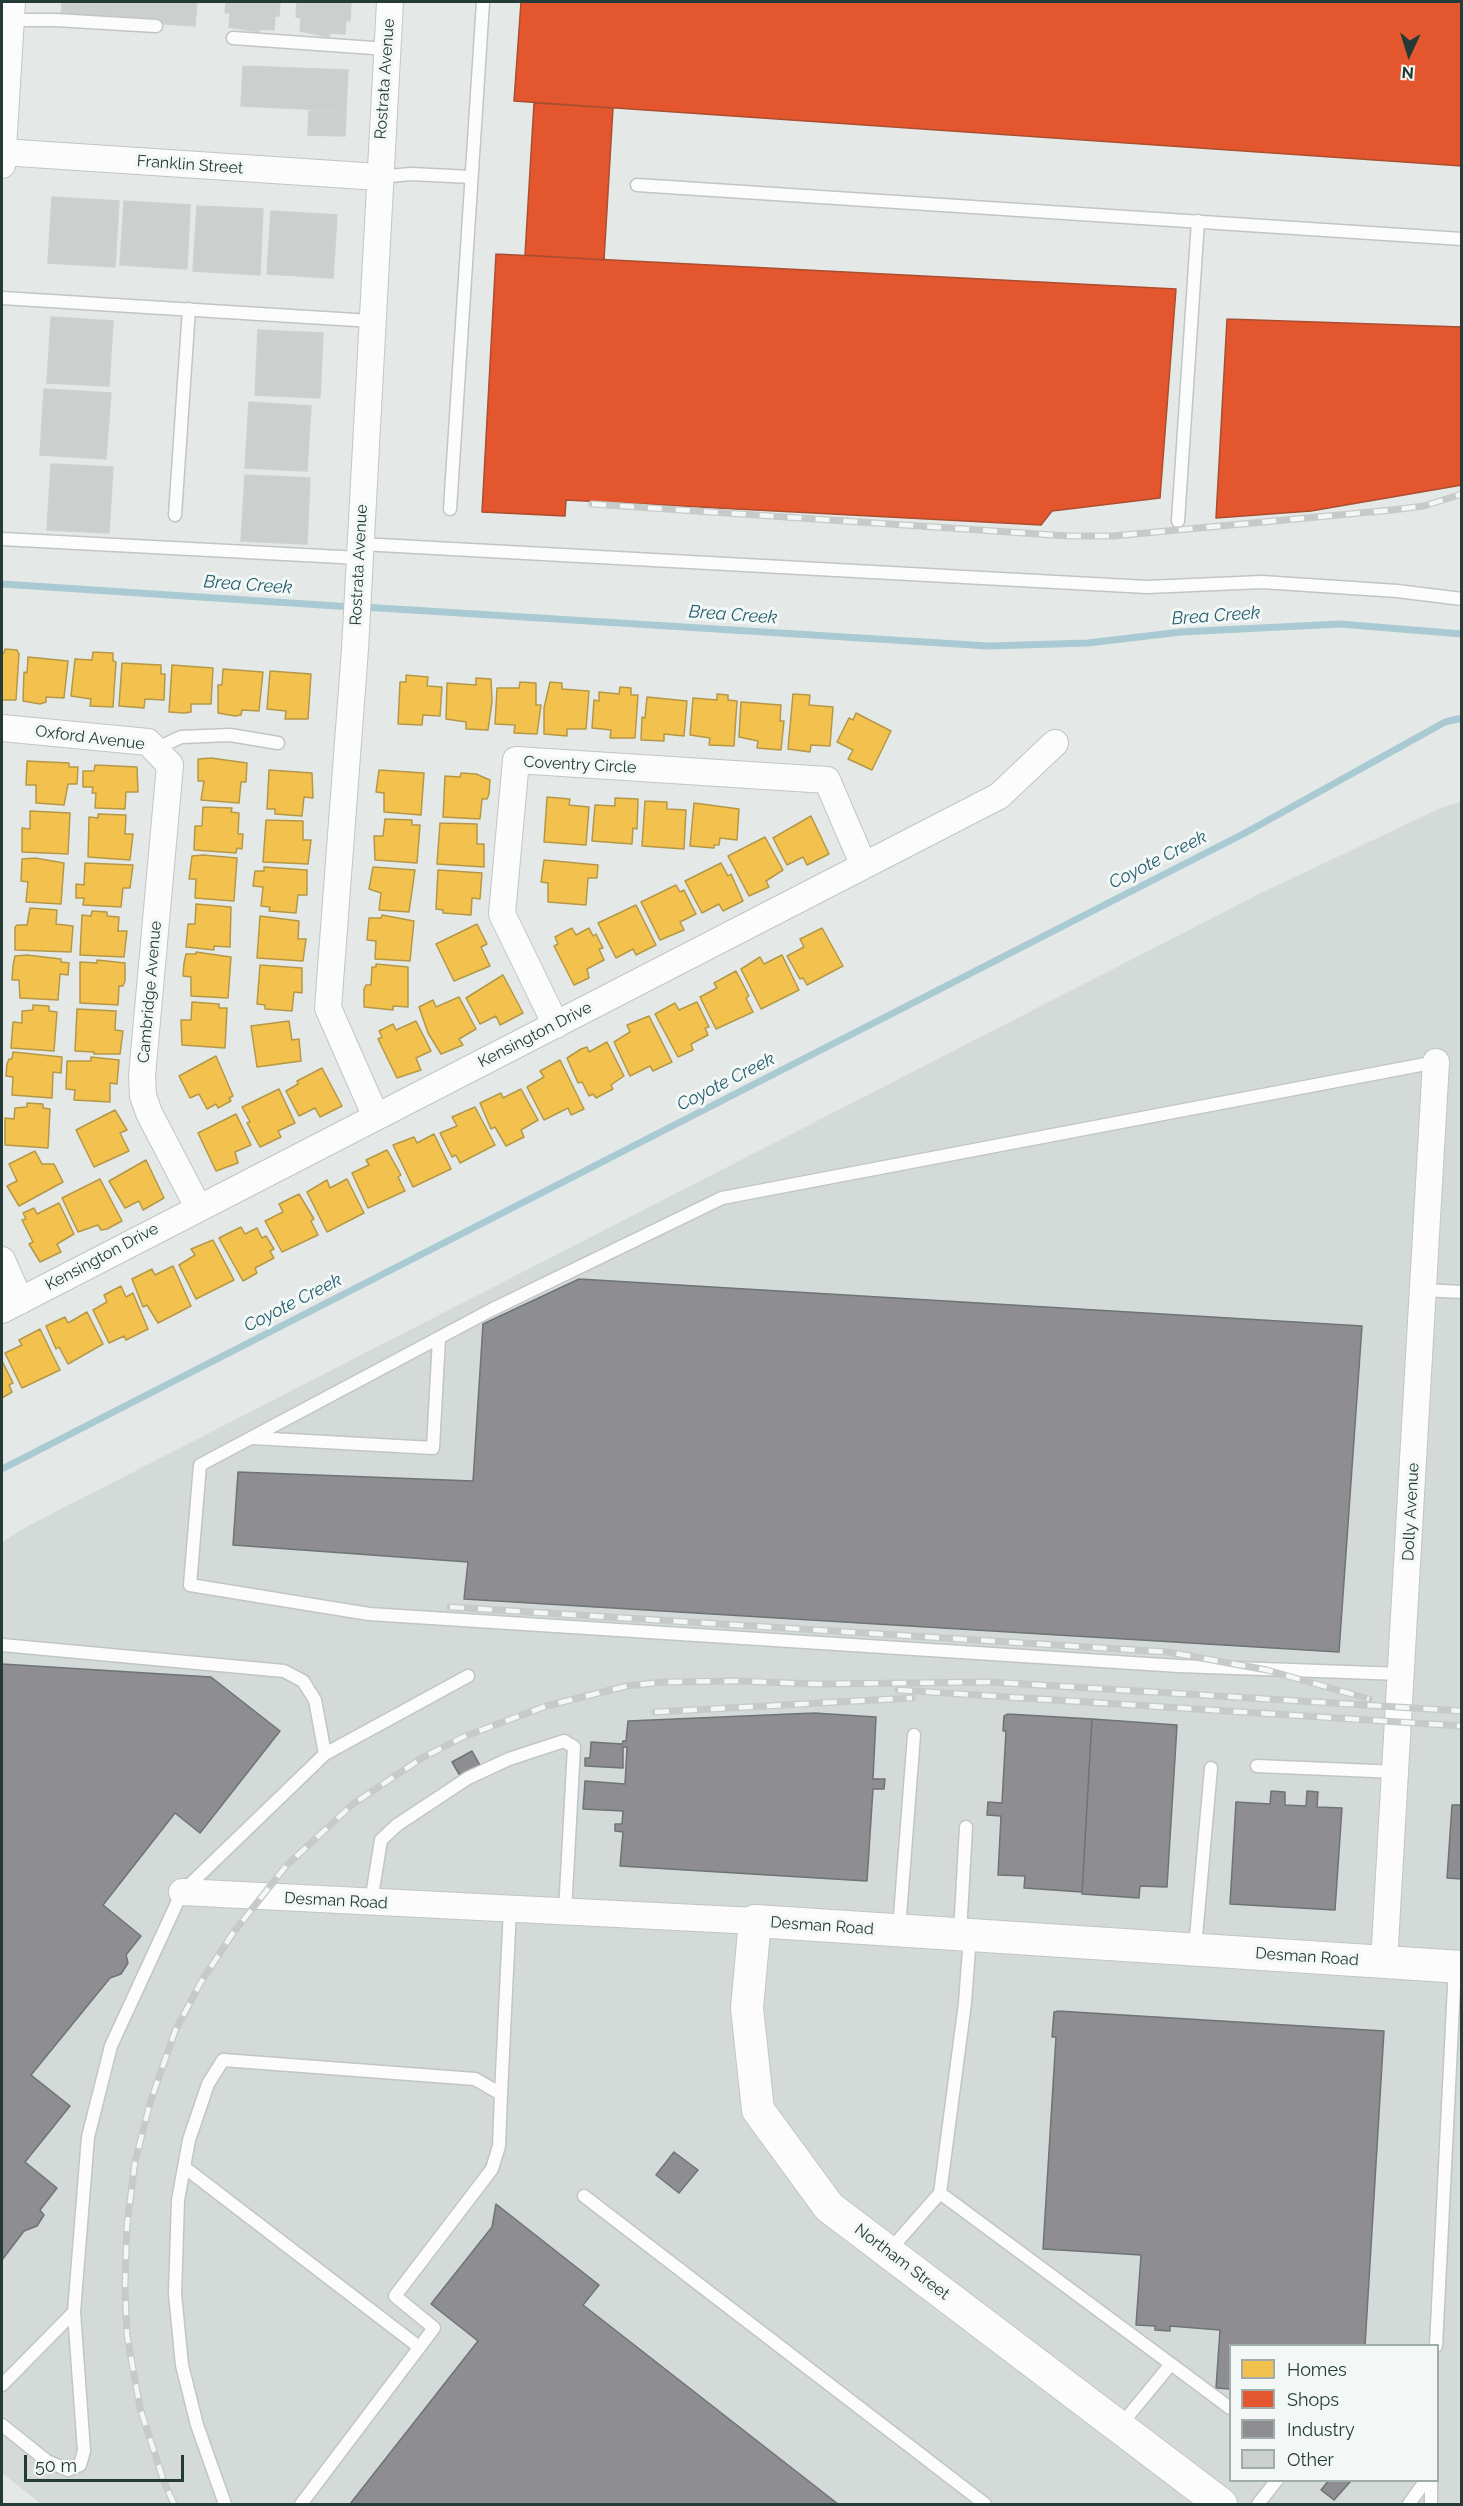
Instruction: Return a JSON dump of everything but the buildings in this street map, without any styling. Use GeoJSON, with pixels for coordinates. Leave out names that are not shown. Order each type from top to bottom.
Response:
{"type":"FeatureCollection","features":[{"type":"Feature","properties":{"kind":"street","name":"Rostrata Avenue"},"geometry":{"type":"LineString","coordinates":[[376,1117],[328,1008],[355,649],[390,2]]}},
{"type":"Feature","properties":{"kind":"street"},"geometry":{"type":"LineString","coordinates":[[2,165],[11,11]]}},
{"type":"Feature","properties":{"kind":"street","name":"Franklin Street"},"geometry":{"type":"LineString","coordinates":[[2,152],[379,177]]}},
{"type":"Feature","properties":{"kind":"street","name":"Oxford Avenue"},"geometry":{"type":"LineString","coordinates":[[2,728],[148,742],[162,757]]}},
{"type":"Feature","properties":{"kind":"street","name":"Kensington Drive"},"geometry":{"type":"LineString","coordinates":[[11,1305],[556,1025],[863,864],[999,796],[1055,743]]}},
{"type":"Feature","properties":{"kind":"street","name":"Cambridge Avenue"},"geometry":{"type":"LineString","coordinates":[[162,757],[142,1076],[143,1096],[149,1113],[198,1207]]}},
{"type":"Feature","properties":{"kind":"street","name":"Coventry Circle"},"geometry":{"type":"LineString","coordinates":[[556,1025],[502,914],[516,760],[826,780],[863,864]]}},
{"type":"Feature","properties":{"kind":"street","name":"Dolly Avenue"},"geometry":{"type":"LineString","coordinates":[[1384,1962],[1436,1062]]}},
{"type":"Feature","properties":{"kind":"street"},"geometry":{"type":"LineString","coordinates":[[2,1260],[11,1305]]}},
{"type":"Feature","properties":{"kind":"street","name":"Desman Road"},"geometry":{"type":"LineString","coordinates":[[182,1892],[755,1921],[1458,1967]]}},
{"type":"Feature","properties":{"kind":"street","name":"Northam Street"},"geometry":{"type":"LineString","coordinates":[[755,1921],[747,2008],[758,2110],[829,2207],[1221,2505]]}},
{"type":"Feature","properties":{"kind":"lane"},"geometry":{"type":"LineString","coordinates":[[450,509],[483,2]]}},
{"type":"Feature","properties":{"kind":"lane"},"geometry":{"type":"LineString","coordinates":[[11,11],[55,20],[156,26]]}},
{"type":"Feature","properties":{"kind":"lane"},"geometry":{"type":"LineString","coordinates":[[233,38],[387,49]]}},
{"type":"Feature","properties":{"kind":"lane"},"geometry":{"type":"LineString","coordinates":[[379,177],[411,174],[471,177]]}},
{"type":"Feature","properties":{"kind":"lane"},"geometry":{"type":"LineString","coordinates":[[637,185],[1461,239]]}},
{"type":"Feature","properties":{"kind":"lane"},"geometry":{"type":"LineString","coordinates":[[1178,520],[1198,221]]}},
{"type":"Feature","properties":{"kind":"lane"},"geometry":{"type":"LineString","coordinates":[[2,298],[372,321]]}},
{"type":"Feature","properties":{"kind":"lane"},"geometry":{"type":"LineString","coordinates":[[175,515],[189,309]]}},
{"type":"Feature","properties":{"kind":"lane"},"geometry":{"type":"LineString","coordinates":[[2,539],[1147,587],[1262,582],[1397,591],[1461,599]]}},
{"type":"Feature","properties":{"kind":"lane"},"geometry":{"type":"LineString","coordinates":[[162,757],[181,736],[230,735],[278,743]]}},
{"type":"Feature","properties":{"kind":"lane"},"geometry":{"type":"LineString","coordinates":[[1402,1674],[1179,1666],[369,1614],[190,1585],[200,1465],[439,1338],[722,1198],[1436,1062]]}},
{"type":"Feature","properties":{"kind":"lane"},"geometry":{"type":"LineString","coordinates":[[1423,1290],[1461,1292]]}},
{"type":"Feature","properties":{"kind":"lane"},"geometry":{"type":"LineString","coordinates":[[252,1438],[433,1448],[439,1338]]}},
{"type":"Feature","properties":{"kind":"lane"},"geometry":{"type":"LineString","coordinates":[[2,1645],[284,1671],[303,1681],[315,1700],[325,1754]]}},
{"type":"Feature","properties":{"kind":"lane"},"geometry":{"type":"LineString","coordinates":[[2,2425],[47,2461],[68,2470],[80,2465],[84,2451],[74,2312],[90,2125],[111,2046],[182,1892],[325,1754],[468,1676]]}},
{"type":"Feature","properties":{"kind":"lane"},"geometry":{"type":"LineString","coordinates":[[899,1930],[914,1736]]}},
{"type":"Feature","properties":{"kind":"lane"},"geometry":{"type":"LineString","coordinates":[[371,1902],[381,1840],[397,1825],[468,1778],[509,1759],[564,1741],[574,1747],[566,1912]]}},
{"type":"Feature","properties":{"kind":"lane"},"geometry":{"type":"LineString","coordinates":[[1257,1766],[1396,1772]]}},
{"type":"Feature","properties":{"kind":"lane"},"geometry":{"type":"LineString","coordinates":[[1195,1950],[1211,1768]]}},
{"type":"Feature","properties":{"kind":"lane"},"geometry":{"type":"LineString","coordinates":[[888,2252],[940,2193],[965,2004],[966,1827]]}},
{"type":"Feature","properties":{"kind":"lane"},"geometry":{"type":"LineString","coordinates":[[301,2505],[434,2328],[395,2296],[492,2169],[499,2146],[510,1909]]}},
{"type":"Feature","properties":{"kind":"lane"},"geometry":{"type":"LineString","coordinates":[[1436,2344],[1452,2027],[1458,1967]]}},
{"type":"Feature","properties":{"kind":"lane"},"geometry":{"type":"LineString","coordinates":[[225,2505],[197,2426],[181,2358],[175,2294],[178,2200],[189,2140],[208,2084],[223,2060],[475,2079],[501,2094]]}},
{"type":"Feature","properties":{"kind":"lane"},"geometry":{"type":"LineString","coordinates":[[184,2167],[419,2347]]}},
{"type":"Feature","properties":{"kind":"lane"},"geometry":{"type":"LineString","coordinates":[[940,2193],[1229,2407]]}},
{"type":"Feature","properties":{"kind":"lane"},"geometry":{"type":"LineString","coordinates":[[584,2196],[985,2505]]}},
{"type":"Feature","properties":{"kind":"lane"},"geometry":{"type":"LineString","coordinates":[[2,2385],[74,2312]]}},
{"type":"Feature","properties":{"kind":"lane"},"geometry":{"type":"LineString","coordinates":[[1120,2426],[1171,2364]]}},
{"type":"Feature","properties":{"kind":"lane"},"geometry":{"type":"LineString","coordinates":[[1258,2505],[1276,2482]]}},
{"type":"Feature","properties":{"kind":"lane"},"geometry":{"type":"LineString","coordinates":[[1409,2505],[1425,2482]]}},
{"type":"Feature","properties":{"kind":"lane"},"geometry":{"type":"LineString","coordinates":[[1431,2482],[1431,2505]]}},
{"type":"Feature","properties":{"kind":"shaded area"},"geometry":{"type":"Polygon","coordinates":[[[1461,802],[1461,2504],[41,2504],[2,2473],[2,1542],[28,1526],[1261,893],[1443,807],[1461,802]]]}},
{"type":"Feature","properties":{"kind":"waterway","name":"Brea Creek"},"geometry":{"type":"LineString","coordinates":[[2,584],[352,607]]}},
{"type":"Feature","properties":{"kind":"waterway","name":"Brea Creek"},"geometry":{"type":"LineString","coordinates":[[363,607],[989,646],[1088,643],[1181,632],[1340,624],[1462,634]]}},
{"type":"Feature","properties":{"kind":"waterway","name":"Coyote Creek"},"geometry":{"type":"LineString","coordinates":[[2,1469],[1245,833],[1445,722],[1462,718]]}},
{"type":"Feature","properties":{"kind":"railway"},"geometry":{"type":"LineString","coordinates":[[592,504],[1068,536],[1113,536],[1392,510],[1424,506],[1462,494]]}},
{"type":"Feature","properties":{"kind":"railway"},"geometry":{"type":"LineString","coordinates":[[450,1607],[1168,1652],[1267,1670],[1369,1699]]}},
{"type":"Feature","properties":{"kind":"railway"},"geometry":{"type":"LineString","coordinates":[[174,2504],[164,2482],[140,2408],[127,2335],[125,2287],[127,2225],[135,2162],[150,2103],[175,2031],[201,1982],[233,1933],[286,1866],[353,1804],[422,1758],[463,1737],[546,1706],[627,1686],[663,1682],[736,1681],[817,1684],[991,1682],[1462,1711]]}},
{"type":"Feature","properties":{"kind":"railway"},"geometry":{"type":"LineString","coordinates":[[898,1690],[1462,1726]]}},
{"type":"Feature","properties":{"kind":"railway"},"geometry":{"type":"LineString","coordinates":[[655,1712],[912,1698]]}}]}
